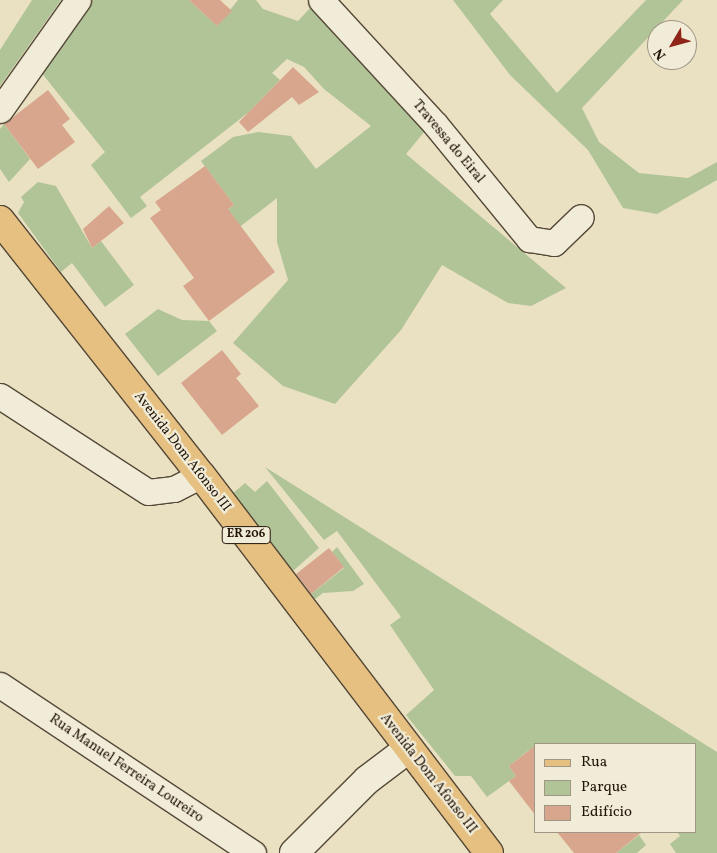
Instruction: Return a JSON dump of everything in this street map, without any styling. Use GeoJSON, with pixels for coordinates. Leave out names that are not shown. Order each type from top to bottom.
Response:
{"type":"FeatureCollection","features":[{"type":"Feature","properties":{"kind":"main road","name":"Avenida Dom Afonso III"},"geometry":{"type":"LineString","coordinates":[[0,220],[201,475],[489,853]]}},
{"type":"Feature","properties":{"kind":"street"},"geometry":{"type":"LineString","coordinates":[[0,110],[78,0]]}},
{"type":"Feature","properties":{"kind":"street","name":"Travessa do Eiral"},"geometry":{"type":"LineString","coordinates":[[321,0],[435,124],[529,239],[548,245],[554,243],[581,217]]}},
{"type":"Feature","properties":{"kind":"street"},"geometry":{"type":"LineString","coordinates":[[0,396],[148,492],[174,489],[201,475]]}},
{"type":"Feature","properties":{"kind":"street","name":"Rua Manuel Ferreira Loureiro"},"geometry":{"type":"LineString","coordinates":[[0,685],[253,853]]}},
{"type":"Feature","properties":{"kind":"street"},"geometry":{"type":"LineString","coordinates":[[294,853],[367,780],[408,749]]}},
{"type":"Feature","properties":{"kind":"green space"},"geometry":{"type":"Polygon","coordinates":[[[32,0],[61,0],[0,86],[0,50],[32,0]]]}},
{"type":"Feature","properties":{"kind":"green space"},"geometry":{"type":"Polygon","coordinates":[[[91,0],[189,0],[217,26],[238,0],[256,0],[263,9],[298,21],[313,5],[425,131],[406,154],[566,288],[531,306],[508,303],[442,265],[401,330],[335,404],[283,386],[233,343],[288,280],[277,242],[277,198],[232,233],[219,216],[234,205],[201,161],[233,137],[258,132],[291,136],[316,169],[371,126],[324,89],[304,67],[287,59],[272,73],[280,80],[249,112],[140,197],[147,206],[131,218],[91,165],[105,152],[40,71],[91,0]]]}},
{"type":"Feature","properties":{"kind":"green space"},"geometry":{"type":"Polygon","coordinates":[[[453,0],[503,0],[490,14],[557,93],[646,0],[683,0],[664,20],[647,20],[647,38],[582,108],[599,142],[639,173],[688,178],[717,162],[717,180],[657,214],[623,208],[588,150],[510,75],[453,0]]]}},
{"type":"Feature","properties":{"kind":"green space"},"geometry":{"type":"Polygon","coordinates":[[[4,124],[30,159],[9,182],[0,169],[0,129],[4,124]]]}},
{"type":"Feature","properties":{"kind":"green space"},"geometry":{"type":"Polygon","coordinates":[[[38,182],[56,186],[92,248],[101,241],[134,285],[105,307],[72,263],[61,272],[18,213],[24,202],[21,197],[38,182]]]}},
{"type":"Feature","properties":{"kind":"green space"},"geometry":{"type":"Polygon","coordinates":[[[158,309],[182,320],[209,321],[217,331],[158,376],[125,334],[158,309]]]}},
{"type":"Feature","properties":{"kind":"green space"},"geometry":{"type":"Polygon","coordinates":[[[265,467],[717,752],[717,853],[676,853],[670,844],[680,836],[678,833],[697,833],[697,743],[534,743],[534,756],[529,750],[509,766],[516,776],[487,797],[471,776],[455,776],[406,715],[434,690],[390,625],[401,617],[337,531],[324,540],[265,467]]]}},
{"type":"Feature","properties":{"kind":"green space"},"geometry":{"type":"Polygon","coordinates":[[[267,481],[319,548],[293,571],[232,494],[245,483],[255,492],[267,481]]]}},
{"type":"Feature","properties":{"kind":"green space"},"geometry":{"type":"Polygon","coordinates":[[[337,547],[364,584],[353,591],[323,593],[315,599],[311,594],[344,568],[332,552],[337,547]]]}},
{"type":"Feature","properties":{"kind":"green space"},"geometry":{"type":"Polygon","coordinates":[[[639,835],[646,845],[637,853],[616,853],[639,835]]]}},
{"type":"Feature","properties":{"kind":"building"},"geometry":{"type":"Polygon","coordinates":[[[189,0],[220,0],[232,11],[217,26],[189,0]]]}},
{"type":"Feature","properties":{"kind":"building"},"geometry":{"type":"Polygon","coordinates":[[[293,67],[319,92],[299,105],[292,97],[248,132],[239,122],[293,67]]]}},
{"type":"Feature","properties":{"kind":"building"},"geometry":{"type":"Polygon","coordinates":[[[48,90],[70,119],[62,125],[75,142],[38,169],[4,124],[48,90]]]}},
{"type":"Feature","properties":{"kind":"building"},"geometry":{"type":"Polygon","coordinates":[[[205,166],[234,205],[228,209],[275,272],[209,321],[183,286],[194,278],[150,218],[161,210],[155,202],[205,166]]]}},
{"type":"Feature","properties":{"kind":"building"},"geometry":{"type":"Polygon","coordinates":[[[109,206],[124,223],[92,248],[83,229],[109,206]]]}},
{"type":"Feature","properties":{"kind":"building"},"geometry":{"type":"Polygon","coordinates":[[[222,350],[241,374],[236,378],[259,406],[222,435],[181,383],[222,350]]]}},
{"type":"Feature","properties":{"kind":"building"},"geometry":{"type":"Polygon","coordinates":[[[329,548],[344,567],[311,594],[296,574],[329,548]]]}},
{"type":"Feature","properties":{"kind":"building"},"geometry":{"type":"Polygon","coordinates":[[[534,747],[534,813],[509,781],[516,776],[509,766],[534,747]]]}},
{"type":"Feature","properties":{"kind":"building"},"geometry":{"type":"Polygon","coordinates":[[[558,833],[641,833],[616,853],[574,853],[558,833]]]}}]}
